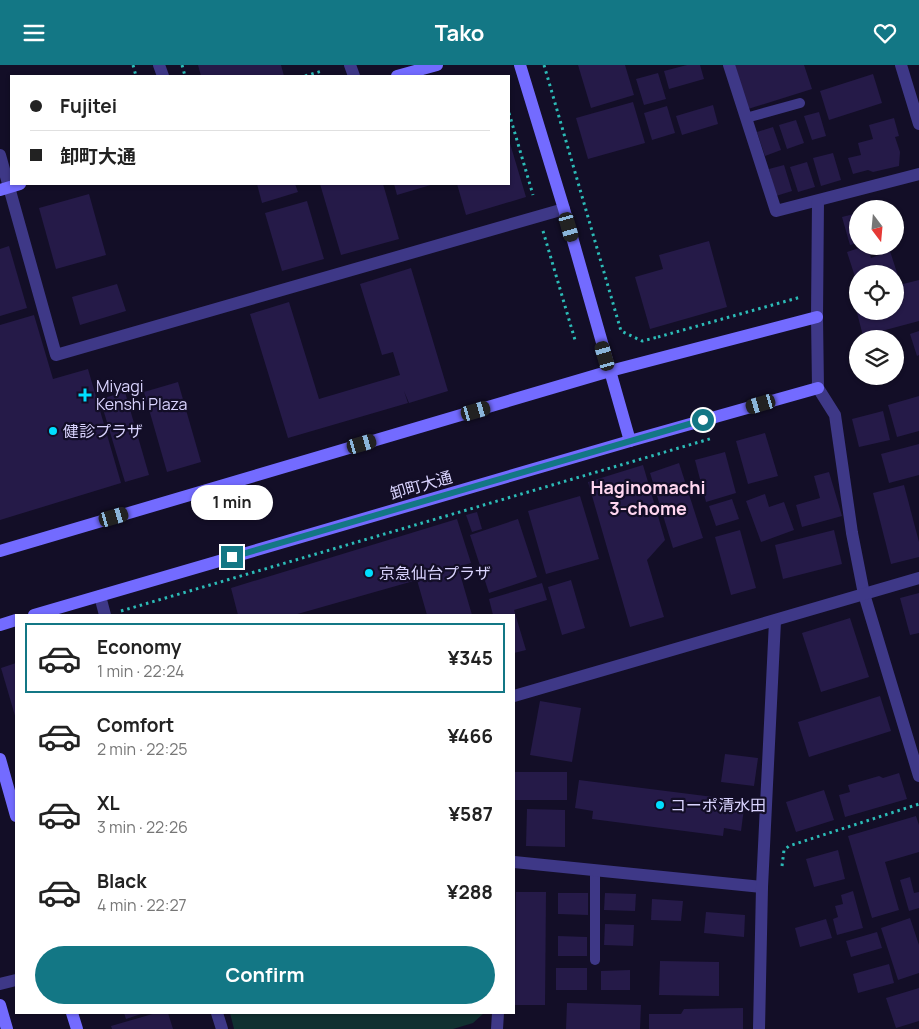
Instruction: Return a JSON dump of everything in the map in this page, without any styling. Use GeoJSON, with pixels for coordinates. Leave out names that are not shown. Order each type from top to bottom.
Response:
{"type":"FeatureCollection","features":[{"type":"Feature","properties":{"kind":"street"},"geometry":{"type":"LineString","coordinates":[[401,75],[436,65]]}},
{"type":"Feature","properties":{"kind":"street"},"geometry":{"type":"LineString","coordinates":[[520,65],[564,209],[630,441]]}},
{"type":"Feature","properties":{"kind":"street"},"geometry":{"type":"LineString","coordinates":[[729,65],[776,211],[919,174]]}},
{"type":"Feature","properties":{"kind":"street"},"geometry":{"type":"LineString","coordinates":[[901,65],[919,124]]}},
{"type":"Feature","properties":{"kind":"street"},"geometry":{"type":"LineString","coordinates":[[0,155],[56,355],[564,209]]}},
{"type":"Feature","properties":{"kind":"street"},"geometry":{"type":"LineString","coordinates":[[818,201],[818,388],[835,415],[852,533],[864,594],[919,776]]}},
{"type":"Feature","properties":{"kind":"street"},"geometry":{"type":"LineString","coordinates":[[0,551],[610,371],[817,317]]}},
{"type":"Feature","properties":{"kind":"street","name":"卸町大通"},"geometry":{"type":"LineString","coordinates":[[37,614],[818,388]]}},
{"type":"Feature","properties":{"kind":"street"},"geometry":{"type":"LineString","coordinates":[[515,696],[919,579]]}},
{"type":"Feature","properties":{"kind":"street"},"geometry":{"type":"LineString","coordinates":[[100,596],[111,614]]}},
{"type":"Feature","properties":{"kind":"street"},"geometry":{"type":"LineString","coordinates":[[0,625],[15,620]]}},
{"type":"Feature","properties":{"kind":"street"},"geometry":{"type":"LineString","coordinates":[[759,1029],[762,887],[775,621]]}},
{"type":"Feature","properties":{"kind":"street"},"geometry":{"type":"LineString","coordinates":[[0,759],[15,812]]}},
{"type":"Feature","properties":{"kind":"street"},"geometry":{"type":"LineString","coordinates":[[515,861],[762,887]]}},
{"type":"Feature","properties":{"kind":"street"},"geometry":{"type":"LineString","coordinates":[[0,984],[15,980]]}},
{"type":"Feature","properties":{"kind":"street"},"geometry":{"type":"LineString","coordinates":[[0,1005],[7,1029]]}},
{"type":"Feature","properties":{"kind":"street"},"geometry":{"type":"LineString","coordinates":[[72,1014],[77,1029]]}},
{"type":"Feature","properties":{"kind":"street"},"geometry":{"type":"LineString","coordinates":[[217,1014],[222,1029]]}},
{"type":"Feature","properties":{"kind":"street"},"geometry":{"type":"LineString","coordinates":[[498,1014],[498,1029]]}},
{"type":"Feature","properties":{"kind":"lane"},"geometry":{"type":"LineString","coordinates":[[746,118],[800,103]]}},
{"type":"Feature","properties":{"kind":"lane"},"geometry":{"type":"LineString","coordinates":[[595,870],[595,960]]}},
{"type":"Feature","properties":{"kind":"path"},"geometry":{"type":"LineString","coordinates":[[544,65],[622,331],[642,341],[817,292]]}},
{"type":"Feature","properties":{"kind":"path"},"geometry":{"type":"LineString","coordinates":[[308,75],[322,71]]}},
{"type":"Feature","properties":{"kind":"path"},"geometry":{"type":"LineString","coordinates":[[510,116],[533,195]]}},
{"type":"Feature","properties":{"kind":"path"},"geometry":{"type":"LineString","coordinates":[[543,231],[575,341]]}},
{"type":"Feature","properties":{"kind":"path"},"geometry":{"type":"LineString","coordinates":[[658,337],[661,345]]}},
{"type":"Feature","properties":{"kind":"path"},"geometry":{"type":"LineString","coordinates":[[111,614],[717,437]]}},
{"type":"Feature","properties":{"kind":"path"},"geometry":{"type":"LineString","coordinates":[[782,869],[784,850],[789,846],[919,804]]}},
{"type":"Feature","properties":{"kind":"green space"},"geometry":{"type":"Polygon","coordinates":[[[230,1014],[483,1014],[473,1023],[453,1029],[234,1029],[230,1014]]]}},
{"type":"Feature","properties":{"kind":"building"},"geometry":{"type":"Polygon","coordinates":[[[198,65],[281,65],[284,75],[201,75],[198,65]]]}},
{"type":"Feature","properties":{"kind":"building"},"geometry":{"type":"Polygon","coordinates":[[[578,65],[625,65],[634,95],[591,108],[578,65]]]}},
{"type":"Feature","properties":{"kind":"building"},"geometry":{"type":"Polygon","coordinates":[[[687,65],[700,65],[704,79],[669,89],[664,71],[687,65]]]}},
{"type":"Feature","properties":{"kind":"building"},"geometry":{"type":"Polygon","coordinates":[[[735,65],[804,65],[812,89],[748,109],[735,65]]]}},
{"type":"Feature","properties":{"kind":"building"},"geometry":{"type":"Polygon","coordinates":[[[658,73],[666,99],[644,105],[636,79],[658,73]]]}},
{"type":"Feature","properties":{"kind":"building"},"geometry":{"type":"Polygon","coordinates":[[[873,74],[882,103],[829,120],[820,91],[873,74]]]}},
{"type":"Feature","properties":{"kind":"building"},"geometry":{"type":"Polygon","coordinates":[[[633,102],[645,143],[588,159],[576,118],[633,102]]]}},
{"type":"Feature","properties":{"kind":"building"},"geometry":{"type":"Polygon","coordinates":[[[713,105],[718,124],[682,135],[676,116],[713,105]]]}},
{"type":"Feature","properties":{"kind":"building"},"geometry":{"type":"Polygon","coordinates":[[[667,106],[675,133],[652,140],[644,113],[667,106]]]}},
{"type":"Feature","properties":{"kind":"building"},"geometry":{"type":"Polygon","coordinates":[[[819,112],[826,136],[812,140],[804,116],[819,112]]]}},
{"type":"Feature","properties":{"kind":"building"},"geometry":{"type":"Polygon","coordinates":[[[894,118],[899,136],[895,137],[900,152],[899,166],[853,174],[848,158],[861,155],[858,143],[873,139],[869,125],[894,118]]]}},
{"type":"Feature","properties":{"kind":"building"},"geometry":{"type":"Polygon","coordinates":[[[796,120],[804,143],[787,149],[779,125],[796,120]]]}},
{"type":"Feature","properties":{"kind":"building"},"geometry":{"type":"Polygon","coordinates":[[[773,127],[781,150],[765,156],[757,132],[773,127]]]}},
{"type":"Feature","properties":{"kind":"building"},"geometry":{"type":"Polygon","coordinates":[[[510,143],[526,197],[466,215],[457,185],[510,185],[510,143]]]}},
{"type":"Feature","properties":{"kind":"building"},"geometry":{"type":"Polygon","coordinates":[[[833,153],[841,180],[821,186],[813,158],[833,153]]]}},
{"type":"Feature","properties":{"kind":"building"},"geometry":{"type":"Polygon","coordinates":[[[807,162],[815,187],[798,192],[790,167],[807,162]]]}},
{"type":"Feature","properties":{"kind":"building"},"geometry":{"type":"Polygon","coordinates":[[[784,165],[792,191],[776,196],[769,169],[784,165]]]}},
{"type":"Feature","properties":{"kind":"building"},"geometry":{"type":"Polygon","coordinates":[[[257,185],[295,185],[298,192],[262,203],[257,185]]]}},
{"type":"Feature","properties":{"kind":"building"},"geometry":{"type":"Polygon","coordinates":[[[320,185],[383,185],[399,239],[341,255],[320,185]]]}},
{"type":"Feature","properties":{"kind":"building"},"geometry":{"type":"Polygon","coordinates":[[[394,185],[431,185],[397,195],[394,185]]]}},
{"type":"Feature","properties":{"kind":"building"},"geometry":{"type":"Polygon","coordinates":[[[89,194],[106,255],[56,269],[39,208],[89,194]]]}},
{"type":"Feature","properties":{"kind":"building"},"geometry":{"type":"Polygon","coordinates":[[[307,201],[324,259],[282,271],[265,213],[307,201]]]}},
{"type":"Feature","properties":{"kind":"building"},"geometry":{"type":"Polygon","coordinates":[[[849,215],[849,242],[842,217],[849,215]]]}},
{"type":"Feature","properties":{"kind":"building"},"geometry":{"type":"Polygon","coordinates":[[[709,241],[727,307],[650,329],[635,277],[663,269],[659,255],[709,241]]]}},
{"type":"Feature","properties":{"kind":"building"},"geometry":{"type":"Polygon","coordinates":[[[9,246],[27,308],[0,316],[0,249],[9,246]]]}},
{"type":"Feature","properties":{"kind":"building"},"geometry":{"type":"Polygon","coordinates":[[[849,251],[849,255],[870,255],[871,258],[879,255],[891,255],[894,265],[851,265],[847,252],[849,251]]]}},
{"type":"Feature","properties":{"kind":"building"},"geometry":{"type":"Polygon","coordinates":[[[411,268],[448,391],[409,403],[404,391],[408,403],[288,438],[250,314],[289,302],[319,399],[400,375],[393,352],[382,355],[360,284],[411,268]]]}},
{"type":"Feature","properties":{"kind":"building"},"geometry":{"type":"Polygon","coordinates":[[[919,280],[919,321],[885,330],[861,330],[859,320],[904,320],[904,284],[919,280]]]}},
{"type":"Feature","properties":{"kind":"building"},"geometry":{"type":"Polygon","coordinates":[[[117,284],[126,311],[80,325],[72,297],[117,284]]]}},
{"type":"Feature","properties":{"kind":"building","name":"健診プラザ"},"geometry":{"type":"Polygon","coordinates":[[[34,315],[53,379],[88,369],[121,483],[0,520],[0,325],[34,315]]]}},
{"type":"Feature","properties":{"kind":"building"},"geometry":{"type":"Polygon","coordinates":[[[919,331],[919,355],[917,356],[910,334],[919,331]]]}},
{"type":"Feature","properties":{"kind":"building"},"geometry":{"type":"Polygon","coordinates":[[[178,382],[201,462],[167,472],[144,392],[178,382]]]}},
{"type":"Feature","properties":{"kind":"building"},"geometry":{"type":"Polygon","coordinates":[[[125,392],[149,475],[125,482],[100,399],[125,392]]]}},
{"type":"Feature","properties":{"kind":"building"},"geometry":{"type":"Polygon","coordinates":[[[919,396],[919,431],[897,437],[888,405],[919,396]]]}},
{"type":"Feature","properties":{"kind":"building"},"geometry":{"type":"Polygon","coordinates":[[[883,411],[890,440],[859,447],[852,419],[883,411]]]}},
{"type":"Feature","properties":{"kind":"building"},"geometry":{"type":"Polygon","coordinates":[[[765,433],[778,476],[748,484],[736,441],[765,433]]]}},
{"type":"Feature","properties":{"kind":"building"},"geometry":{"type":"Polygon","coordinates":[[[919,444],[919,475],[889,483],[881,454],[919,444]]]}},
{"type":"Feature","properties":{"kind":"building"},"geometry":{"type":"Polygon","coordinates":[[[725,452],[736,493],[706,502],[695,460],[725,452]]]}},
{"type":"Feature","properties":{"kind":"building"},"geometry":{"type":"Polygon","coordinates":[[[679,463],[703,538],[673,548],[650,473],[679,463]]]}},
{"type":"Feature","properties":{"kind":"building"},"geometry":{"type":"Polygon","coordinates":[[[643,465],[665,540],[647,560],[664,617],[630,627],[588,482],[643,465]]]}},
{"type":"Feature","properties":{"kind":"building"},"geometry":{"type":"Polygon","coordinates":[[[829,472],[842,516],[802,527],[796,505],[820,498],[814,476],[829,472]]]}},
{"type":"Feature","properties":{"kind":"building"},"geometry":{"type":"Polygon","coordinates":[[[904,485],[919,542],[919,557],[891,564],[873,493],[904,485]]]}},
{"type":"Feature","properties":{"kind":"building"},"geometry":{"type":"Polygon","coordinates":[[[765,494],[769,507],[784,502],[794,530],[761,542],[746,501],[765,494]]]}},
{"type":"Feature","properties":{"kind":"building"},"geometry":{"type":"Polygon","coordinates":[[[580,496],[599,559],[546,574],[528,511],[580,496]]]}},
{"type":"Feature","properties":{"kind":"building"},"geometry":{"type":"Polygon","coordinates":[[[732,499],[739,519],[716,526],[709,506],[732,499]]]}},
{"type":"Feature","properties":{"kind":"building"},"geometry":{"type":"Polygon","coordinates":[[[477,512],[482,529],[472,532],[466,515],[477,512]]]}},
{"type":"Feature","properties":{"kind":"building","name":"京急仙台プラザ"},"geometry":{"type":"Polygon","coordinates":[[[457,519],[471,563],[458,567],[472,614],[427,614],[417,580],[298,614],[238,614],[231,588],[457,519]]]}},
{"type":"Feature","properties":{"kind":"building"},"geometry":{"type":"Polygon","coordinates":[[[518,519],[537,577],[489,593],[470,535],[518,519]]]}},
{"type":"Feature","properties":{"kind":"building"},"geometry":{"type":"Polygon","coordinates":[[[740,530],[756,588],[731,595],[715,537],[740,530]]]}},
{"type":"Feature","properties":{"kind":"building"},"geometry":{"type":"Polygon","coordinates":[[[834,530],[842,564],[783,579],[775,545],[834,530]]]}},
{"type":"Feature","properties":{"kind":"building"},"geometry":{"type":"Polygon","coordinates":[[[571,580],[585,628],[562,635],[548,587],[571,580]]]}},
{"type":"Feature","properties":{"kind":"building"},"geometry":{"type":"Polygon","coordinates":[[[542,583],[547,600],[514,610],[526,650],[515,653],[515,614],[493,614],[489,599],[542,583]]]}},
{"type":"Feature","properties":{"kind":"building"},"geometry":{"type":"Polygon","coordinates":[[[919,593],[919,633],[910,635],[900,598],[919,593]]]}},
{"type":"Feature","properties":{"kind":"building"},"geometry":{"type":"Polygon","coordinates":[[[850,618],[869,677],[821,692],[802,633],[850,618]]]}},
{"type":"Feature","properties":{"kind":"building"},"geometry":{"type":"Polygon","coordinates":[[[15,663],[15,716],[1,668],[15,663]]]}},
{"type":"Feature","properties":{"kind":"building"},"geometry":{"type":"Polygon","coordinates":[[[880,696],[891,731],[809,757],[798,722],[880,696]]]}},
{"type":"Feature","properties":{"kind":"building"},"geometry":{"type":"Polygon","coordinates":[[[540,701],[581,708],[572,762],[530,755],[540,701]]]}},
{"type":"Feature","properties":{"kind":"building"},"geometry":{"type":"Polygon","coordinates":[[[725,754],[758,758],[754,786],[721,782],[725,754]]]}},
{"type":"Feature","properties":{"kind":"building"},"geometry":{"type":"Polygon","coordinates":[[[515,772],[567,772],[567,800],[515,800],[515,772]]]}},
{"type":"Feature","properties":{"kind":"building"},"geometry":{"type":"Polygon","coordinates":[[[899,773],[907,799],[845,817],[839,795],[850,792],[848,785],[879,776],[883,778],[899,773]]]}},
{"type":"Feature","properties":{"kind":"building","name":"コーポ清水田"},"geometry":{"type":"Polygon","coordinates":[[[579,780],[745,801],[741,831],[724,828],[723,836],[592,819],[593,811],[575,808],[579,780]]]}},
{"type":"Feature","properties":{"kind":"building"},"geometry":{"type":"Polygon","coordinates":[[[824,790],[834,820],[796,832],[786,802],[824,790]]]}},
{"type":"Feature","properties":{"kind":"building"},"geometry":{"type":"Polygon","coordinates":[[[527,809],[565,810],[565,847],[526,846],[527,809]]]}},
{"type":"Feature","properties":{"kind":"building"},"geometry":{"type":"Polygon","coordinates":[[[916,816],[919,825],[919,852],[885,862],[899,910],[872,918],[848,836],[916,816]]]}},
{"type":"Feature","properties":{"kind":"building"},"geometry":{"type":"Polygon","coordinates":[[[838,850],[845,879],[814,887],[806,859],[838,850]]]}},
{"type":"Feature","properties":{"kind":"building"},"geometry":{"type":"Polygon","coordinates":[[[910,877],[914,893],[919,892],[919,908],[909,911],[900,880],[910,877]]]}},
{"type":"Feature","properties":{"kind":"building"},"geometry":{"type":"Polygon","coordinates":[[[853,891],[863,928],[837,935],[833,919],[838,917],[835,906],[843,904],[841,895],[853,891]]]}},
{"type":"Feature","properties":{"kind":"building"},"geometry":{"type":"Polygon","coordinates":[[[516,892],[546,892],[545,1005],[515,1005],[516,892]]]}},
{"type":"Feature","properties":{"kind":"building"},"geometry":{"type":"Polygon","coordinates":[[[558,893],[588,893],[588,915],[558,914],[558,893]]]}},
{"type":"Feature","properties":{"kind":"building"},"geometry":{"type":"Polygon","coordinates":[[[605,893],[636,894],[635,911],[604,910],[605,893]]]}},
{"type":"Feature","properties":{"kind":"building"},"geometry":{"type":"Polygon","coordinates":[[[652,899],[683,901],[681,921],[651,920],[652,899]]]}},
{"type":"Feature","properties":{"kind":"building"},"geometry":{"type":"Polygon","coordinates":[[[706,912],[745,915],[744,937],[704,933],[706,912]]]}},
{"type":"Feature","properties":{"kind":"building"},"geometry":{"type":"Polygon","coordinates":[[[910,918],[919,945],[919,973],[898,980],[881,928],[910,918]]]}},
{"type":"Feature","properties":{"kind":"building"},"geometry":{"type":"Polygon","coordinates":[[[826,919],[832,938],[800,947],[795,928],[826,919]]]}},
{"type":"Feature","properties":{"kind":"building"},"geometry":{"type":"Polygon","coordinates":[[[605,924],[634,925],[633,946],[604,945],[605,924]]]}},
{"type":"Feature","properties":{"kind":"building"},"geometry":{"type":"Polygon","coordinates":[[[877,932],[882,948],[851,957],[846,941],[877,932]]]}},
{"type":"Feature","properties":{"kind":"building"},"geometry":{"type":"Polygon","coordinates":[[[558,936],[587,937],[587,956],[558,956],[558,936]]]}},
{"type":"Feature","properties":{"kind":"building"},"geometry":{"type":"Polygon","coordinates":[[[660,961],[719,962],[719,996],[659,995],[660,961]]]}},
{"type":"Feature","properties":{"kind":"building"},"geometry":{"type":"Polygon","coordinates":[[[889,964],[894,983],[858,993],[853,974],[889,964]]]}},
{"type":"Feature","properties":{"kind":"building"},"geometry":{"type":"Polygon","coordinates":[[[556,968],[587,968],[587,990],[556,990],[556,968]]]}},
{"type":"Feature","properties":{"kind":"building"},"geometry":{"type":"Polygon","coordinates":[[[630,970],[630,990],[601,990],[601,971],[630,970]]]}},
{"type":"Feature","properties":{"kind":"building"},"geometry":{"type":"Polygon","coordinates":[[[919,988],[919,1021],[896,1028],[886,998],[919,988]]]}},
{"type":"Feature","properties":{"kind":"building"},"geometry":{"type":"Polygon","coordinates":[[[567,1003],[641,1005],[640,1029],[566,1029],[567,1003]]]}},
{"type":"Feature","properties":{"kind":"building"},"geometry":{"type":"Polygon","coordinates":[[[743,1008],[743,1029],[649,1029],[649,1014],[681,1014],[684,1009],[743,1008]]]}},
{"type":"Feature","properties":{"kind":"building"},"geometry":{"type":"Polygon","coordinates":[[[124,1014],[141,1014],[126,1019],[124,1014]]]}},
{"type":"Feature","properties":{"kind":"building"},"geometry":{"type":"Polygon","coordinates":[[[153,1014],[168,1014],[173,1029],[112,1029],[111,1026],[153,1014]]]}},
{"type":"Feature","properties":{"kind":"place","name":"Miyagi Kenshi Plaza"},"geometry":{"type":"Point","coordinates":[85,395]}},
{"type":"Feature","properties":{"kind":"place","name":"健診プラザ"},"geometry":{"type":"Point","coordinates":[53,431]}},
{"type":"Feature","properties":{"kind":"place","name":"京急仙台プラザ"},"geometry":{"type":"Point","coordinates":[369,573]}},
{"type":"Feature","properties":{"kind":"place","name":"コーポ清水田"},"geometry":{"type":"Point","coordinates":[660,805]}},
{"type":"Feature","properties":{"kind":"district","name":"Haginomachi 3-chome"},"geometry":{"type":"Point","coordinates":[648,498]}},
{"type":"Feature","properties":{"kind":"route"},"geometry":{"type":"LineString","coordinates":[[232,557],[703,420]]}}]}
